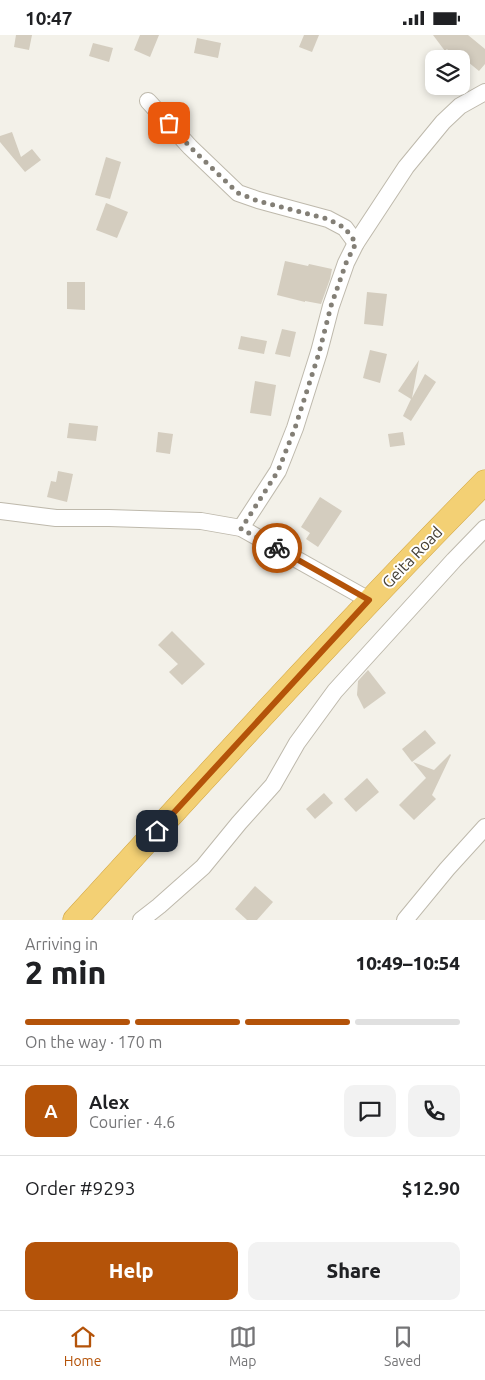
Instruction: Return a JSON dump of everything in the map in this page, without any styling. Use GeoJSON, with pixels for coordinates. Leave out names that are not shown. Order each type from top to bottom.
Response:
{"type":"FeatureCollection","features":[{"type":"Feature","properties":{"kind":"highway","name":"Geita Road"},"geometry":{"type":"LineString","coordinates":[[75,920],[369,600],[485,482]]}},
{"type":"Feature","properties":{"kind":"street"},"geometry":{"type":"LineString","coordinates":[[241,529],[278,471],[295,428],[319,353],[331,306],[346,263],[356,243],[406,167],[443,121],[460,106],[485,92]]}},
{"type":"Feature","properties":{"kind":"street"},"geometry":{"type":"LineString","coordinates":[[148,101],[190,147],[238,193],[258,201],[328,219],[345,228],[356,243]]}},
{"type":"Feature","properties":{"kind":"street"},"geometry":{"type":"LineString","coordinates":[[0,511],[56,518],[201,521],[241,529],[369,600]]}},
{"type":"Feature","properties":{"kind":"street"},"geometry":{"type":"LineString","coordinates":[[141,920],[203,867],[273,785],[297,743],[335,691],[485,528]]}},
{"type":"Feature","properties":{"kind":"street"},"geometry":{"type":"LineString","coordinates":[[405,920],[446,869],[485,827]]}},
{"type":"Feature","properties":{"kind":"building"},"geometry":{"type":"Polygon","coordinates":[[[16,35],[32,35],[29,50],[14,47],[16,35]]]}},
{"type":"Feature","properties":{"kind":"building"},"geometry":{"type":"Polygon","coordinates":[[[140,35],[159,35],[150,57],[134,50],[140,35]]]}},
{"type":"Feature","properties":{"kind":"building"},"geometry":{"type":"Polygon","coordinates":[[[304,35],[319,35],[312,52],[299,47],[304,35]]]}},
{"type":"Feature","properties":{"kind":"building"},"geometry":{"type":"Polygon","coordinates":[[[433,35],[468,35],[485,49],[485,64],[479,71],[470,64],[470,50],[444,50],[433,35]]]}},
{"type":"Feature","properties":{"kind":"building"},"geometry":{"type":"Polygon","coordinates":[[[197,38],[221,43],[218,58],[194,53],[197,38]]]}},
{"type":"Feature","properties":{"kind":"building"},"geometry":{"type":"Polygon","coordinates":[[[93,43],[113,48],[109,62],[89,56],[93,43]]]}},
{"type":"Feature","properties":{"kind":"building"},"geometry":{"type":"Polygon","coordinates":[[[12,132],[21,157],[32,149],[41,160],[25,172],[0,142],[0,136],[12,132]]]}},
{"type":"Feature","properties":{"kind":"building"},"geometry":{"type":"Polygon","coordinates":[[[106,157],[121,162],[110,199],[95,195],[106,157]]]}},
{"type":"Feature","properties":{"kind":"building"},"geometry":{"type":"Polygon","coordinates":[[[106,203],[128,212],[117,238],[96,230],[106,203]]]}},
{"type":"Feature","properties":{"kind":"building"},"geometry":{"type":"Polygon","coordinates":[[[285,261],[332,269],[321,304],[277,295],[285,261]]]}},
{"type":"Feature","properties":{"kind":"building"},"geometry":{"type":"Polygon","coordinates":[[[67,282],[85,282],[85,310],[67,309],[67,282]]]}},
{"type":"Feature","properties":{"kind":"building"},"geometry":{"type":"Polygon","coordinates":[[[367,292],[387,294],[383,326],[364,324],[367,292]]]}},
{"type":"Feature","properties":{"kind":"building"},"geometry":{"type":"Polygon","coordinates":[[[282,329],[296,332],[290,357],[275,354],[282,329]]]}},
{"type":"Feature","properties":{"kind":"building"},"geometry":{"type":"Polygon","coordinates":[[[241,336],[267,341],[264,354],[238,349],[241,336]]]}},
{"type":"Feature","properties":{"kind":"building"},"geometry":{"type":"Polygon","coordinates":[[[370,350],[387,354],[380,383],[363,378],[370,350]]]}},
{"type":"Feature","properties":{"kind":"building"},"geometry":{"type":"Polygon","coordinates":[[[419,360],[412,398],[425,374],[436,382],[411,421],[403,416],[411,399],[398,391],[419,360]]]}},
{"type":"Feature","properties":{"kind":"building"},"geometry":{"type":"Polygon","coordinates":[[[255,381],[276,385],[271,416],[250,413],[255,381]]]}},
{"type":"Feature","properties":{"kind":"building"},"geometry":{"type":"Polygon","coordinates":[[[69,423],[98,426],[96,441],[67,438],[69,423]]]}},
{"type":"Feature","properties":{"kind":"building"},"geometry":{"type":"Polygon","coordinates":[[[158,432],[173,434],[170,454],[156,452],[158,432]]]}},
{"type":"Feature","properties":{"kind":"building"},"geometry":{"type":"Polygon","coordinates":[[[403,432],[405,445],[390,447],[388,434],[403,432]]]}},
{"type":"Feature","properties":{"kind":"building"},"geometry":{"type":"Polygon","coordinates":[[[58,471],[73,474],[67,502],[47,497],[51,481],[56,482],[58,471]]]}},
{"type":"Feature","properties":{"kind":"building"},"geometry":{"type":"Polygon","coordinates":[[[320,497],[342,511],[318,547],[306,539],[310,533],[301,527],[320,497]]]}},
{"type":"Feature","properties":{"kind":"building"},"geometry":{"type":"Polygon","coordinates":[[[172,631],[205,664],[182,685],[169,672],[178,664],[158,645],[172,631]]]}},
{"type":"Feature","properties":{"kind":"building"},"geometry":{"type":"Polygon","coordinates":[[[368,670],[386,693],[364,709],[357,695],[358,681],[368,670]]]}},
{"type":"Feature","properties":{"kind":"building"},"geometry":{"type":"Polygon","coordinates":[[[425,730],[436,743],[412,762],[402,749],[425,730]]]}},
{"type":"Feature","properties":{"kind":"building"},"geometry":{"type":"Polygon","coordinates":[[[450,754],[432,795],[436,799],[414,820],[399,805],[426,778],[413,762],[434,770],[450,754]]]}},
{"type":"Feature","properties":{"kind":"building"},"geometry":{"type":"Polygon","coordinates":[[[367,778],[379,792],[356,812],[344,799],[367,778]]]}},
{"type":"Feature","properties":{"kind":"building"},"geometry":{"type":"Polygon","coordinates":[[[324,793],[333,803],[315,819],[306,809],[324,793]]]}},
{"type":"Feature","properties":{"kind":"building"},"geometry":{"type":"Polygon","coordinates":[[[255,886],[273,902],[257,920],[247,920],[235,909],[255,886]]]}},
{"type":"Feature","properties":{"kind":"way so far"},"geometry":{"type":"LineString","coordinates":[[169,123],[190,147],[238,193],[258,201],[328,219],[345,228],[356,243],[346,263],[331,306],[319,353],[295,428],[278,471],[241,529],[277,548]]}},
{"type":"Feature","properties":{"kind":"route"},"geometry":{"type":"LineString","coordinates":[[157,831],[369,600],[277,548]]}}]}
